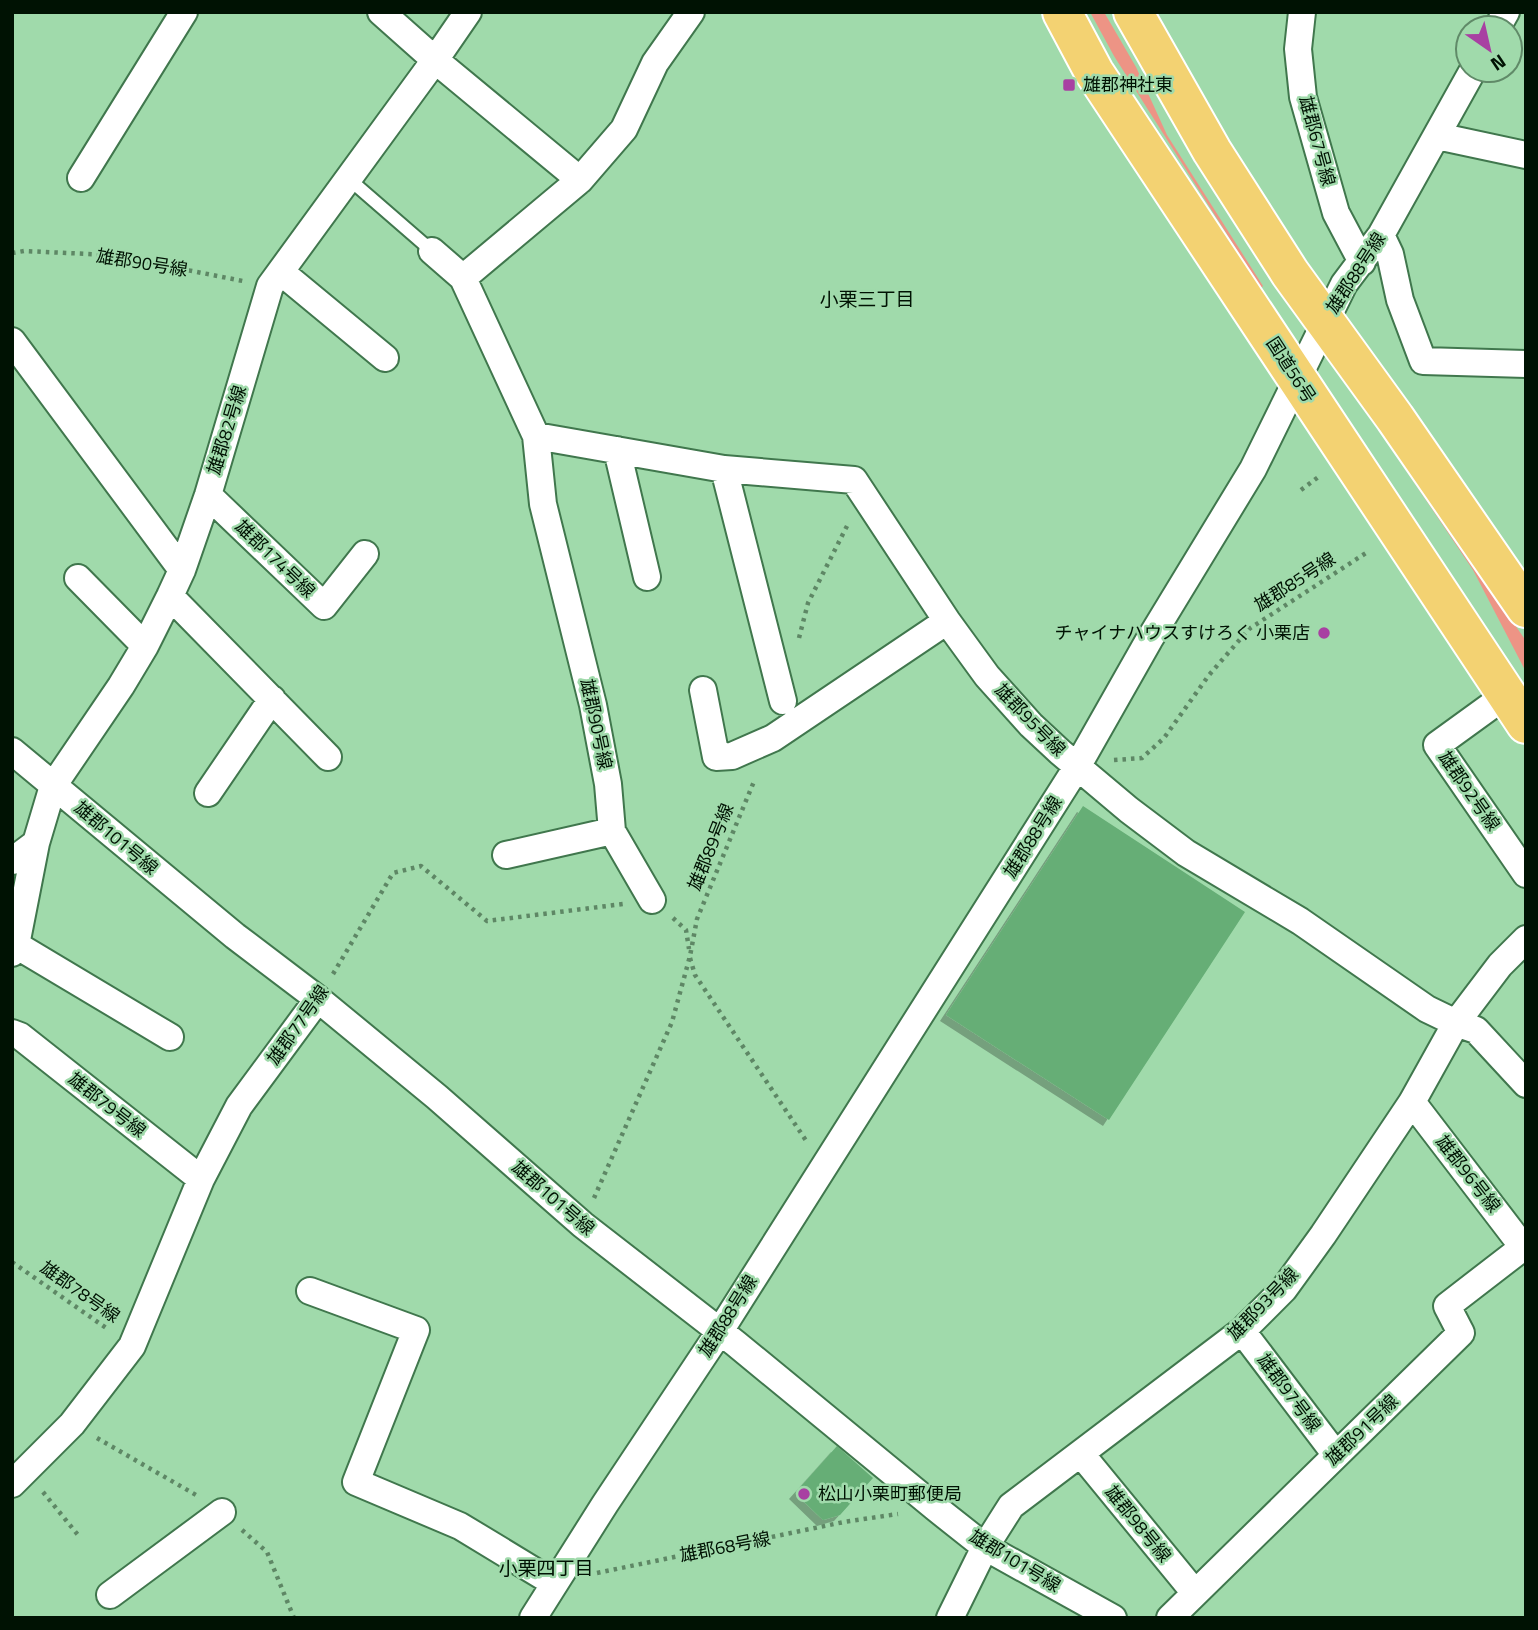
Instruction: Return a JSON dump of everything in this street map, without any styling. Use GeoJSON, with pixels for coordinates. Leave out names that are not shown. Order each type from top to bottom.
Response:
{"type":"FeatureCollection","features":[{"type":"Feature","properties":{"kind":"highway","name":"国道56号"},"geometry":{"type":"LineString","coordinates":[[1062,12],[1094,72],[1516,710]]}},
{"type":"Feature","properties":{"kind":"highway"},"geometry":{"type":"LineString","coordinates":[[1133,12],[1212,151],[1324,322],[1395,418],[1526,608]]}},
{"type":"Feature","properties":{"kind":"street"},"geometry":{"type":"LineString","coordinates":[[81,178],[184,12]]}},
{"type":"Feature","properties":{"kind":"street"},"geometry":{"type":"LineString","coordinates":[[382,12],[435,61],[580,180]]}},
{"type":"Feature","properties":{"kind":"street","name":"雄郡82号線"},"geometry":{"type":"LineString","coordinates":[[14,949],[36,843],[53,786],[145,646],[182,570],[276,279],[468,12]]}},
{"type":"Feature","properties":{"kind":"street"},"geometry":{"type":"LineString","coordinates":[[463,278],[580,180],[624,129],[655,63],[691,12]]}},
{"type":"Feature","properties":{"kind":"street","name":"雄郡67号線"},"geometry":{"type":"LineString","coordinates":[[1302,12],[1298,49],[1303,97],[1336,213],[1362,262]]}},
{"type":"Feature","properties":{"kind":"street","name":"雄郡88号線"},"geometry":{"type":"LineString","coordinates":[[554,1583],[720,1331],[1082,758],[1149,640],[1254,469],[1344,284],[1381,235],[1465,84]]}},
{"type":"Feature","properties":{"kind":"street"},"geometry":{"type":"LineString","coordinates":[[1437,136],[1526,155]]}},
{"type":"Feature","properties":{"kind":"street"},"geometry":{"type":"LineString","coordinates":[[1381,235],[1390,254],[1400,300],[1423,361],[1526,364]]}},
{"type":"Feature","properties":{"kind":"street","name":"雄郡90号線"},"geometry":{"type":"LineString","coordinates":[[432,251],[463,278],[536,436],[543,504],[593,705],[608,784],[612,831],[652,900]]}},
{"type":"Feature","properties":{"kind":"street"},"geometry":{"type":"LineString","coordinates":[[276,279],[386,358]]}},
{"type":"Feature","properties":{"kind":"street"},"geometry":{"type":"LineString","coordinates":[[12,341],[182,570]]}},
{"type":"Feature","properties":{"kind":"street"},"geometry":{"type":"LineString","coordinates":[[536,436],[724,469],[855,481]]}},
{"type":"Feature","properties":{"kind":"street"},"geometry":{"type":"LineString","coordinates":[[617,450],[646,577]]}},
{"type":"Feature","properties":{"kind":"street"},"geometry":{"type":"LineString","coordinates":[[724,469],[783,701]]}},
{"type":"Feature","properties":{"kind":"street","name":"雄郡95号線"},"geometry":{"type":"LineString","coordinates":[[855,481],[947,621],[987,676],[1031,725],[1082,758],[1186,853],[1300,921],[1427,1009],[1476,1030],[1526,1084]]}},
{"type":"Feature","properties":{"kind":"street","name":"雄郡174号線"},"geometry":{"type":"LineString","coordinates":[[208,495],[324,606],[365,554]]}},
{"type":"Feature","properties":{"kind":"street"},"geometry":{"type":"LineString","coordinates":[[78,578],[145,646]]}},
{"type":"Feature","properties":{"kind":"street"},"geometry":{"type":"LineString","coordinates":[[170,596],[328,757]]}},
{"type":"Feature","properties":{"kind":"street"},"geometry":{"type":"LineString","coordinates":[[703,690],[716,757],[732,756],[773,738],[947,621]]}},
{"type":"Feature","properties":{"kind":"street"},"geometry":{"type":"LineString","coordinates":[[208,793],[272,699]]}},
{"type":"Feature","properties":{"kind":"street","name":"雄郡92号線"},"geometry":{"type":"LineString","coordinates":[[1516,710],[1437,744],[1526,874]]}},
{"type":"Feature","properties":{"kind":"street","name":"雄郡101号線"},"geometry":{"type":"LineString","coordinates":[[12,751],[235,936],[318,999],[437,1097],[583,1225],[720,1331],[985,1547],[1113,1618]]}},
{"type":"Feature","properties":{"kind":"street"},"geometry":{"type":"LineString","coordinates":[[506,855],[612,831]]}},
{"type":"Feature","properties":{"kind":"street"},"geometry":{"type":"LineString","coordinates":[[12,861],[36,843]]}},
{"type":"Feature","properties":{"kind":"street","name":"雄郡93号線"},"geometry":{"type":"LineString","coordinates":[[950,1618],[985,1547],[1011,1506],[1242,1331],[1292,1278],[1412,1102],[1456,1023],[1500,965],[1526,939]]}},
{"type":"Feature","properties":{"kind":"street"},"geometry":{"type":"LineString","coordinates":[[14,949],[170,1037]]}},
{"type":"Feature","properties":{"kind":"street","name":"雄郡77号線"},"geometry":{"type":"LineString","coordinates":[[19,1477],[72,1424],[132,1346],[201,1178],[239,1106],[318,999]]}},
{"type":"Feature","properties":{"kind":"street","name":"雄郡79号線"},"geometry":{"type":"LineString","coordinates":[[12,1033],[20,1036],[201,1178]]}},
{"type":"Feature","properties":{"kind":"street","name":"雄郡96号線"},"geometry":{"type":"LineString","coordinates":[[1412,1102],[1525,1246]]}},
{"type":"Feature","properties":{"kind":"street","name":"雄郡91号線"},"geometry":{"type":"LineString","coordinates":[[1170,1618],[1461,1333],[1447,1306],[1525,1246]]}},
{"type":"Feature","properties":{"kind":"street"},"geometry":{"type":"LineString","coordinates":[[310,1291],[416,1330],[356,1482],[460,1527],[554,1583],[534,1618]]}},
{"type":"Feature","properties":{"kind":"street","name":"雄郡97号線"},"geometry":{"type":"LineString","coordinates":[[1242,1331],[1336,1455]]}},
{"type":"Feature","properties":{"kind":"street","name":"雄郡98号線"},"geometry":{"type":"LineString","coordinates":[[1081,1454],[1195,1593]]}},
{"type":"Feature","properties":{"kind":"street"},"geometry":{"type":"LineString","coordinates":[[110,1595],[222,1512]]}},
{"type":"Feature","properties":{"kind":"lane"},"geometry":{"type":"LineString","coordinates":[[349,178],[432,251]]}},
{"type":"Feature","properties":{"kind":"path","name":"雄郡90号線"},"geometry":{"type":"LineString","coordinates":[[12,253],[24,251],[110,255],[276,279]]}},
{"type":"Feature","properties":{"kind":"path"},"geometry":{"type":"LineString","coordinates":[[798,640],[808,603],[857,507],[855,481]]}},
{"type":"Feature","properties":{"kind":"path","name":"雄郡85号線"},"geometry":{"type":"LineString","coordinates":[[1082,758],[1142,758],[1164,738],[1209,675],[1249,629],[1369,551]]}},
{"type":"Feature","properties":{"kind":"path","name":"雄郡89号線"},"geometry":{"type":"LineString","coordinates":[[583,1225],[672,1022],[697,919],[773,738]]}},
{"type":"Feature","properties":{"kind":"path","name":"雄郡77号線"},"geometry":{"type":"LineString","coordinates":[[318,999],[393,873],[421,866],[487,921],[652,900]]}},
{"type":"Feature","properties":{"kind":"path"},"geometry":{"type":"LineString","coordinates":[[652,900],[686,930],[695,975],[823,1166]]}},
{"type":"Feature","properties":{"kind":"path","name":"雄郡78号線"},"geometry":{"type":"LineString","coordinates":[[12,1262],[132,1346]]}},
{"type":"Feature","properties":{"kind":"path"},"geometry":{"type":"LineString","coordinates":[[19,1477],[78,1535]]}},
{"type":"Feature","properties":{"kind":"path","name":"雄郡68号線"},"geometry":{"type":"LineString","coordinates":[[554,1583],[844,1522],[937,1509]]}},
{"type":"Feature","properties":{"kind":"shaded area"},"geometry":{"type":"Polygon","coordinates":[[[1090,12],[1104,12],[1136,67],[1167,135],[1263,286],[1261,288],[1114,56],[1090,12]]]}},
{"type":"Feature","properties":{"kind":"shaded area"},"geometry":{"type":"Polygon","coordinates":[[[1391,444],[1526,641],[1526,672],[1473,570],[1389,445],[1391,444]]]}},
{"type":"Feature","properties":{"kind":"building"},"geometry":{"type":"Polygon","coordinates":[[[1083,806],[1245,912],[1109,1120],[946,1015],[1083,806]]]}},
{"type":"Feature","properties":{"kind":"building","name":"松山小栗町郵便局"},"geometry":{"type":"Polygon","coordinates":[[[837,1446],[873,1478],[840,1515],[823,1520],[795,1493],[837,1446]]]}},
{"type":"Feature","properties":{"kind":"place","name":"雄郡神社東"},"geometry":{"type":"Point","coordinates":[1069,85]}},
{"type":"Feature","properties":{"kind":"place","name":"チャイナハウスすけろく 小栗店"},"geometry":{"type":"Point","coordinates":[1324,633]}},
{"type":"Feature","properties":{"kind":"place","name":"松山小栗町郵便局"},"geometry":{"type":"Point","coordinates":[804,1494]}},
{"type":"Feature","properties":{"kind":"district","name":"小栗三丁目"},"geometry":{"type":"Point","coordinates":[867,299]}},
{"type":"Feature","properties":{"kind":"district","name":"小栗四丁目"},"geometry":{"type":"Point","coordinates":[546,1568]}}]}
